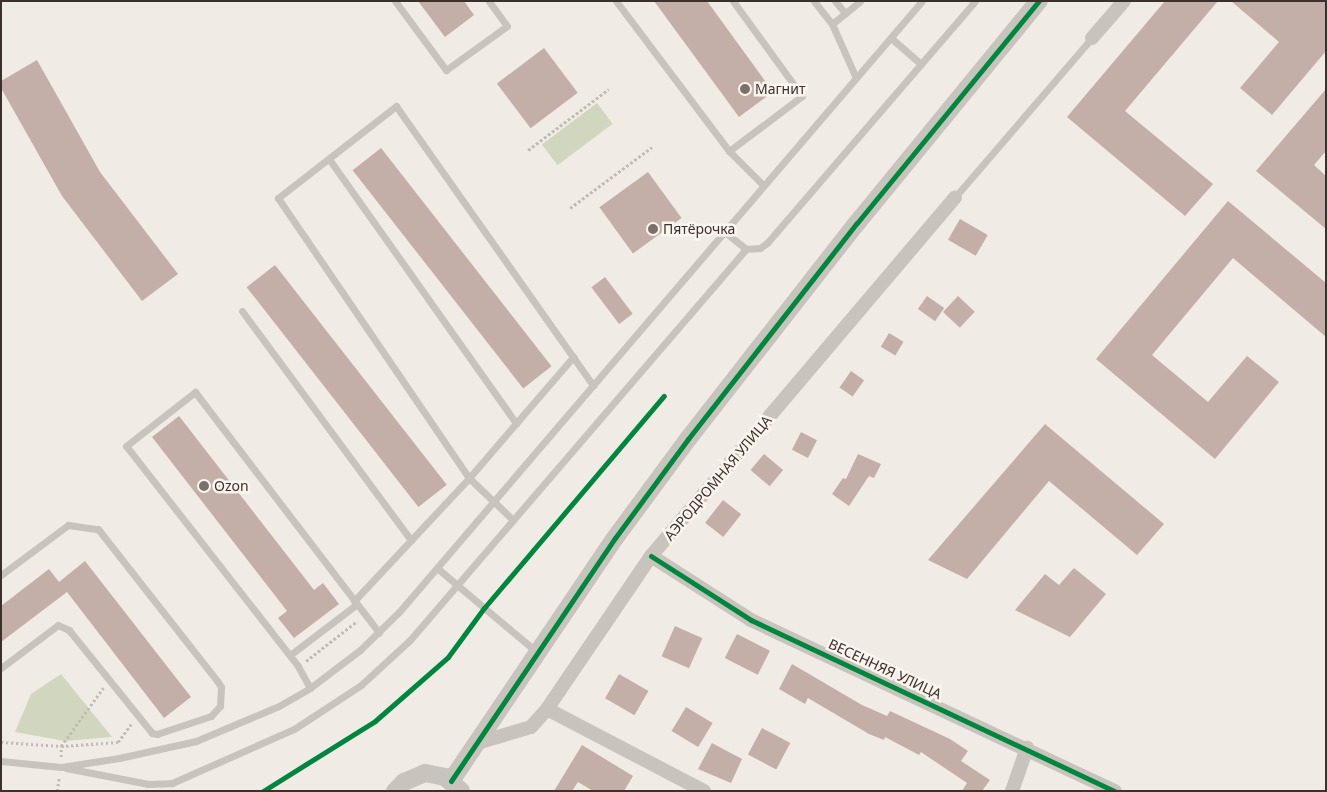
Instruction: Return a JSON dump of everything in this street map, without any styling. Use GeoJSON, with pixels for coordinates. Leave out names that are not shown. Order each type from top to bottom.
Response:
{"type":"FeatureCollection","features":[{"type":"Feature","properties":{"kind":"street"},"geometry":{"type":"LineString","coordinates":[[394,791],[404,782],[425,773],[456,786],[477,742],[615,538],[754,352],[1039,1]]}},
{"type":"Feature","properties":{"kind":"street"},"geometry":{"type":"LineString","coordinates":[[1092,38],[1124,1]]}},
{"type":"Feature","properties":{"kind":"street","name":"АЭРОДРОМНАЯ УЛИЦА"},"geometry":{"type":"LineString","coordinates":[[477,742],[531,726],[547,709],[651,556],[956,197]]}},
{"type":"Feature","properties":{"kind":"street","name":"ВЕСЕННЯЯ УЛИЦА"},"geometry":{"type":"LineString","coordinates":[[651,556],[751,620],[1027,748],[1115,791]]}},
{"type":"Feature","properties":{"kind":"street"},"geometry":{"type":"LineString","coordinates":[[547,709],[704,791]]}},
{"type":"Feature","properties":{"kind":"street"},"geometry":{"type":"LineString","coordinates":[[1012,791],[1027,748]]}},
{"type":"Feature","properties":{"kind":"lane"},"geometry":{"type":"LineString","coordinates":[[395,1],[446,70],[507,26],[489,1]]}},
{"type":"Feature","properties":{"kind":"lane"},"geometry":{"type":"LineString","coordinates":[[616,1],[730,151],[764,186]]}},
{"type":"Feature","properties":{"kind":"lane"},"geometry":{"type":"LineString","coordinates":[[730,151],[802,96],[733,1]]}},
{"type":"Feature","properties":{"kind":"lane"},"geometry":{"type":"LineString","coordinates":[[814,1],[832,24],[856,78]]}},
{"type":"Feature","properties":{"kind":"lane"},"geometry":{"type":"LineString","coordinates":[[835,1],[845,13]]}},
{"type":"Feature","properties":{"kind":"lane"},"geometry":{"type":"LineString","coordinates":[[832,24],[860,1]]}},
{"type":"Feature","properties":{"kind":"lane"},"geometry":{"type":"LineString","coordinates":[[61,767],[174,747],[219,732],[271,710],[310,688],[379,633],[922,1]]}},
{"type":"Feature","properties":{"kind":"lane"},"geometry":{"type":"LineString","coordinates":[[725,232],[746,249],[760,248],[767,243],[975,1]]}},
{"type":"Feature","properties":{"kind":"lane"},"geometry":{"type":"LineString","coordinates":[[891,38],[921,64]]}},
{"type":"Feature","properties":{"kind":"lane"},"geometry":{"type":"LineString","coordinates":[[956,197],[1092,38]]}},
{"type":"Feature","properties":{"kind":"lane"},"geometry":{"type":"LineString","coordinates":[[514,520],[469,478],[278,198],[396,106],[593,385]]}},
{"type":"Feature","properties":{"kind":"lane"},"geometry":{"type":"LineString","coordinates":[[329,159],[516,423]]}},
{"type":"Feature","properties":{"kind":"lane"},"geometry":{"type":"LineString","coordinates":[[1,761],[61,767],[106,777],[166,784],[256,748],[322,713],[361,685],[410,640],[746,249]]}},
{"type":"Feature","properties":{"kind":"lane"},"geometry":{"type":"LineString","coordinates":[[242,311],[411,540]]}},
{"type":"Feature","properties":{"kind":"lane"},"geometry":{"type":"LineString","coordinates":[[290,655],[356,602],[469,478],[572,357]]}},
{"type":"Feature","properties":{"kind":"lane"},"geometry":{"type":"LineString","coordinates":[[310,688],[290,655],[126,446],[195,392],[379,633]]}},
{"type":"Feature","properties":{"kind":"lane"},"geometry":{"type":"LineString","coordinates":[[1,575],[68,525],[92,526],[103,533],[221,687],[220,706],[215,714],[174,729],[152,733],[136,716],[69,630],[58,625],[1,668]]}},
{"type":"Feature","properties":{"kind":"lane"},"geometry":{"type":"LineString","coordinates":[[436,568],[538,653]]}},
{"type":"Feature","properties":{"kind":"path"},"geometry":{"type":"LineString","coordinates":[[528,150],[609,89]]}},
{"type":"Feature","properties":{"kind":"path"},"geometry":{"type":"LineString","coordinates":[[570,208],[652,146]]}},
{"type":"Feature","properties":{"kind":"path"},"geometry":{"type":"LineString","coordinates":[[298,666],[365,615]]}},
{"type":"Feature","properties":{"kind":"path"},"geometry":{"type":"LineString","coordinates":[[61,746],[108,680]]}},
{"type":"Feature","properties":{"kind":"path"},"geometry":{"type":"LineString","coordinates":[[119,758],[118,742],[136,716]]}},
{"type":"Feature","properties":{"kind":"path"},"geometry":{"type":"LineString","coordinates":[[1,742],[61,746],[118,742]]}},
{"type":"Feature","properties":{"kind":"green space"},"geometry":{"type":"Polygon","coordinates":[[[597,103],[613,124],[558,165],[542,145],[597,103]]]}},
{"type":"Feature","properties":{"kind":"green space"},"geometry":{"type":"Polygon","coordinates":[[[61,674],[112,737],[65,741],[15,732],[31,694],[61,674]]]}},
{"type":"Feature","properties":{"kind":"building"},"geometry":{"type":"Polygon","coordinates":[[[418,1],[464,1],[474,15],[445,37],[418,1]]]}},
{"type":"Feature","properties":{"kind":"building"},"geometry":{"type":"Polygon","coordinates":[[[654,1],[707,1],[773,92],[739,117],[654,1]]]}},
{"type":"Feature","properties":{"kind":"building"},"geometry":{"type":"Polygon","coordinates":[[[1165,1],[1218,1],[1125,111],[1213,184],[1185,216],[1067,117],[1165,1]]]}},
{"type":"Feature","properties":{"kind":"building"},"geometry":{"type":"Polygon","coordinates":[[[1231,1],[1326,1],[1326,51],[1272,115],[1240,88],[1279,42],[1231,1]]]}},
{"type":"Feature","properties":{"kind":"building"},"geometry":{"type":"Polygon","coordinates":[[[544,48],[578,93],[531,128],[497,84],[544,48]]]}},
{"type":"Feature","properties":{"kind":"building"},"geometry":{"type":"Polygon","coordinates":[[[37,60],[100,172],[178,274],[142,301],[62,196],[1,88],[1,81],[37,60]]]}},
{"type":"Feature","properties":{"kind":"building"},"geometry":{"type":"Polygon","coordinates":[[[1326,89],[1326,151],[1314,165],[1326,176],[1326,229],[1256,171],[1326,89]]]}},
{"type":"Feature","properties":{"kind":"building"},"geometry":{"type":"Polygon","coordinates":[[[381,148],[552,366],[523,388],[353,170],[381,148]]]}},
{"type":"Feature","properties":{"kind":"building"},"geometry":{"type":"Polygon","coordinates":[[[648,172],[682,218],[633,253],[599,207],[648,172]]]}},
{"type":"Feature","properties":{"kind":"building"},"geometry":{"type":"Polygon","coordinates":[[[1228,201],[1326,283],[1326,337],[1233,258],[1152,355],[1208,402],[1247,356],[1279,382],[1215,459],[1096,359],[1228,201]]]}},
{"type":"Feature","properties":{"kind":"building"},"geometry":{"type":"Polygon","coordinates":[[[960,219],[988,235],[976,256],[948,240],[960,219]]]}},
{"type":"Feature","properties":{"kind":"building"},"geometry":{"type":"Polygon","coordinates":[[[275,265],[447,485],[418,507],[247,287],[275,265]]]}},
{"type":"Feature","properties":{"kind":"building"},"geometry":{"type":"Polygon","coordinates":[[[605,277],[633,314],[619,324],[591,287],[605,277]]]}},
{"type":"Feature","properties":{"kind":"building"},"geometry":{"type":"Polygon","coordinates":[[[927,296],[944,308],[935,321],[918,309],[927,296]]]}},
{"type":"Feature","properties":{"kind":"building"},"geometry":{"type":"Polygon","coordinates":[[[958,296],[975,312],[960,328],[943,312],[958,296]]]}},
{"type":"Feature","properties":{"kind":"building"},"geometry":{"type":"Polygon","coordinates":[[[889,333],[904,342],[895,355],[881,347],[889,333]]]}},
{"type":"Feature","properties":{"kind":"building"},"geometry":{"type":"Polygon","coordinates":[[[851,371],[864,380],[853,397],[840,387],[851,371]]]}},
{"type":"Feature","properties":{"kind":"building"},"geometry":{"type":"Polygon","coordinates":[[[179,416],[314,590],[323,583],[339,604],[294,638],[278,618],[287,611],[152,437],[179,416]]]}},
{"type":"Feature","properties":{"kind":"building"},"geometry":{"type":"Polygon","coordinates":[[[1045,424],[1164,524],[1137,555],[1049,481],[967,579],[928,560],[1045,424]]]}},
{"type":"Feature","properties":{"kind":"building"},"geometry":{"type":"Polygon","coordinates":[[[801,432],[817,440],[808,458],[792,450],[801,432]]]}},
{"type":"Feature","properties":{"kind":"building"},"geometry":{"type":"Polygon","coordinates":[[[764,454],[783,470],[770,486],[751,470],[764,454]]]}},
{"type":"Feature","properties":{"kind":"building"},"geometry":{"type":"Polygon","coordinates":[[[858,454],[881,464],[874,478],[869,476],[849,506],[832,494],[843,478],[846,479],[858,454]]]}},
{"type":"Feature","properties":{"kind":"building"},"geometry":{"type":"Polygon","coordinates":[[[723,500],[741,514],[723,537],[705,523],[723,500]]]}},
{"type":"Feature","properties":{"kind":"building"},"geometry":{"type":"Polygon","coordinates":[[[85,561],[191,697],[164,718],[67,592],[1,642],[1,606],[49,569],[59,582],[85,561]]]}},
{"type":"Feature","properties":{"kind":"building"},"geometry":{"type":"Polygon","coordinates":[[[1074,568],[1106,594],[1070,637],[1015,610],[1045,574],[1059,585],[1074,568]]]}},
{"type":"Feature","properties":{"kind":"building"},"geometry":{"type":"Polygon","coordinates":[[[675,626],[702,638],[689,668],[662,656],[675,626]]]}},
{"type":"Feature","properties":{"kind":"building"},"geometry":{"type":"Polygon","coordinates":[[[737,634],[770,651],[758,675],[725,658],[737,634]]]}},
{"type":"Feature","properties":{"kind":"building"},"geometry":{"type":"Polygon","coordinates":[[[792,664],[862,705],[887,716],[890,711],[950,739],[968,751],[961,761],[990,780],[982,791],[962,791],[967,783],[921,752],[919,755],[885,737],[884,740],[869,734],[808,698],[805,704],[779,689],[792,664]]]}},
{"type":"Feature","properties":{"kind":"building"},"geometry":{"type":"Polygon","coordinates":[[[619,674],[648,691],[634,715],[605,698],[619,674]]]}},
{"type":"Feature","properties":{"kind":"building"},"geometry":{"type":"Polygon","coordinates":[[[686,707],[713,723],[698,747],[672,731],[686,707]]]}},
{"type":"Feature","properties":{"kind":"building"},"geometry":{"type":"Polygon","coordinates":[[[762,728],[790,743],[776,770],[748,754],[762,728]]]}},
{"type":"Feature","properties":{"kind":"building"},"geometry":{"type":"Polygon","coordinates":[[[712,743],[742,759],[731,783],[698,769],[712,743]]]}},
{"type":"Feature","properties":{"kind":"building"},"geometry":{"type":"Polygon","coordinates":[[[582,745],[633,776],[624,791],[593,791],[578,782],[572,791],[554,791],[582,745]]]}},
{"type":"Feature","properties":{"kind":"cycle path"},"geometry":{"type":"LineString","coordinates":[[451,781],[615,538],[688,439],[857,223],[1039,1]]}},
{"type":"Feature","properties":{"kind":"cycle path"},"geometry":{"type":"LineString","coordinates":[[263,791],[375,721],[448,657],[484,608],[664,396]]}},
{"type":"Feature","properties":{"kind":"cycle path"},"geometry":{"type":"LineString","coordinates":[[651,556],[751,620],[1115,791]]}},
{"type":"Feature","properties":{"kind":"place","name":"Магнит"},"geometry":{"type":"Point","coordinates":[745,89]}},
{"type":"Feature","properties":{"kind":"place","name":"Пятёрочка"},"geometry":{"type":"Point","coordinates":[653,229]}},
{"type":"Feature","properties":{"kind":"place","name":"Ozon"},"geometry":{"type":"Point","coordinates":[204,486]}}]}
